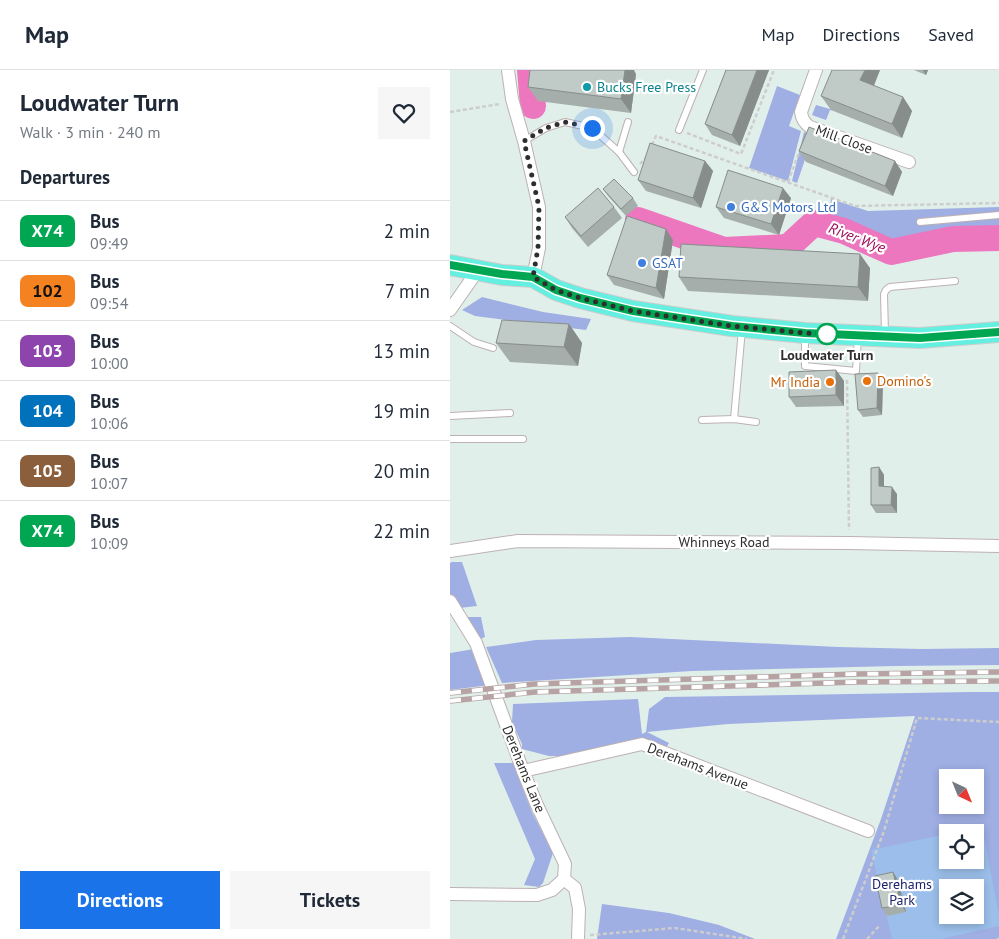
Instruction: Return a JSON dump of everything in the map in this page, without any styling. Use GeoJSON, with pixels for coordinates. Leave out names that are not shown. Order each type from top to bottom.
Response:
{"type":"FeatureCollection","features":[{"type":"Feature","properties":{"kind":"main road"},"geometry":{"type":"LineString","coordinates":[[450,265],[533,277],[556,290],[633,311],[742,327],[805,333],[920,338],[999,332]]}},
{"type":"Feature","properties":{"kind":"street"},"geometry":{"type":"LineString","coordinates":[[508,70],[512,99],[539,207],[538,248],[533,277]]}},
{"type":"Feature","properties":{"kind":"street","name":"Mill Close"},"geometry":{"type":"LineString","coordinates":[[816,70],[801,112],[806,125],[909,162]]}},
{"type":"Feature","properties":{"kind":"street"},"geometry":{"type":"LineString","coordinates":[[450,310],[478,270]]}},
{"type":"Feature","properties":{"kind":"street","name":"Whinneys Road"},"geometry":{"type":"LineString","coordinates":[[450,551],[518,541],[999,546]]}},
{"type":"Feature","properties":{"kind":"street","name":"Derehams Lane"},"geometry":{"type":"LineString","coordinates":[[450,602],[476,643],[523,771],[565,864],[564,879],[575,888],[579,909],[579,938]]}},
{"type":"Feature","properties":{"kind":"street","name":"Derehams Avenue"},"geometry":{"type":"LineString","coordinates":[[523,771],[642,744],[868,831]]}},
{"type":"Feature","properties":{"kind":"street"},"geometry":{"type":"LineString","coordinates":[[450,894],[537,895],[552,890],[564,879]]}},
{"type":"Feature","properties":{"kind":"lane"},"geometry":{"type":"LineString","coordinates":[[679,130],[703,70]]}},
{"type":"Feature","properties":{"kind":"lane"},"geometry":{"type":"LineString","coordinates":[[524,141],[546,128],[565,122],[592,128],[619,152],[634,172]]}},
{"type":"Feature","properties":{"kind":"lane"},"geometry":{"type":"LineString","coordinates":[[619,152],[628,122]]}},
{"type":"Feature","properties":{"kind":"lane"},"geometry":{"type":"LineString","coordinates":[[920,222],[999,215]]}},
{"type":"Feature","properties":{"kind":"lane"},"geometry":{"type":"LineString","coordinates":[[885,337],[884,294],[886,290],[890,287],[955,281]]}},
{"type":"Feature","properties":{"kind":"lane"},"geometry":{"type":"LineString","coordinates":[[450,326],[474,342],[492,348]]}},
{"type":"Feature","properties":{"kind":"lane"},"geometry":{"type":"LineString","coordinates":[[734,419],[742,327]]}},
{"type":"Feature","properties":{"kind":"lane"},"geometry":{"type":"LineString","coordinates":[[805,333],[804,366],[847,370],[856,370],[858,336]]}},
{"type":"Feature","properties":{"kind":"lane"},"geometry":{"type":"LineString","coordinates":[[450,416],[510,413]]}},
{"type":"Feature","properties":{"kind":"lane"},"geometry":{"type":"LineString","coordinates":[[702,420],[734,419],[756,422]]}},
{"type":"Feature","properties":{"kind":"lane"},"geometry":{"type":"LineString","coordinates":[[450,439],[522,439]]}},
{"type":"Feature","properties":{"kind":"path"},"geometry":{"type":"LineString","coordinates":[[679,130],[742,154],[774,70]]}},
{"type":"Feature","properties":{"kind":"path"},"geometry":{"type":"LineString","coordinates":[[450,112],[499,105]]}},
{"type":"Feature","properties":{"kind":"path"},"geometry":{"type":"LineString","coordinates":[[788,182],[804,138],[806,125]]}},
{"type":"Feature","properties":{"kind":"path"},"geometry":{"type":"LineString","coordinates":[[652,144],[656,136],[855,206],[999,203]]}},
{"type":"Feature","properties":{"kind":"path"},"geometry":{"type":"LineString","coordinates":[[634,172],[649,153]]}},
{"type":"Feature","properties":{"kind":"path"},"geometry":{"type":"LineString","coordinates":[[847,370],[849,533]]}},
{"type":"Feature","properties":{"kind":"path"},"geometry":{"type":"LineString","coordinates":[[844,939],[884,831],[917,718],[999,722]]}},
{"type":"Feature","properties":{"kind":"path"},"geometry":{"type":"LineString","coordinates":[[866,939],[880,925]]}},
{"type":"Feature","properties":{"kind":"path"},"geometry":{"type":"LineString","coordinates":[[579,938],[675,928],[747,939]]}},
{"type":"Feature","properties":{"kind":"green space"},"geometry":{"type":"Polygon","coordinates":[[[845,70],[837,111],[830,110],[826,120],[812,115],[816,105],[830,109],[845,70]]]}},
{"type":"Feature","properties":{"kind":"green space"},"geometry":{"type":"Polygon","coordinates":[[[777,86],[800,95],[789,126],[801,131],[788,181],[749,168],[777,86]]]}},
{"type":"Feature","properties":{"kind":"green space"},"geometry":{"type":"Polygon","coordinates":[[[804,132],[813,136],[797,183],[792,181],[804,132]]]}},
{"type":"Feature","properties":{"kind":"green space"},"geometry":{"type":"Polygon","coordinates":[[[831,199],[868,211],[999,207],[999,236],[972,234],[956,236],[936,244],[918,256],[907,259],[896,258],[877,248],[873,250],[828,223],[831,199]]]}},
{"type":"Feature","properties":{"kind":"green space"},"geometry":{"type":"Polygon","coordinates":[[[482,297],[543,312],[591,319],[586,330],[475,316],[462,310],[482,297]]]}},
{"type":"Feature","properties":{"kind":"green space"},"geometry":{"type":"Polygon","coordinates":[[[462,562],[477,606],[459,608],[450,594],[450,563],[462,562]]]}},
{"type":"Feature","properties":{"kind":"green space"},"geometry":{"type":"Polygon","coordinates":[[[465,617],[481,617],[485,637],[480,639],[465,617]]]}},
{"type":"Feature","properties":{"kind":"green space"},"geometry":{"type":"Polygon","coordinates":[[[630,637],[838,647],[999,648],[999,665],[692,671],[502,683],[486,647],[536,640],[630,637]]]}},
{"type":"Feature","properties":{"kind":"green space"},"geometry":{"type":"Polygon","coordinates":[[[474,649],[490,685],[450,690],[450,653],[474,649]]]}},
{"type":"Feature","properties":{"kind":"green space","name":"Derehams Park"},"geometry":{"type":"Polygon","coordinates":[[[999,692],[999,939],[836,939],[881,819],[915,716],[728,724],[647,732],[669,743],[666,748],[569,756],[549,756],[522,749],[522,744],[512,722],[513,704],[638,699],[642,734],[646,732],[649,709],[665,697],[999,692]]]}},
{"type":"Feature","properties":{"kind":"green space"},"geometry":{"type":"Polygon","coordinates":[[[494,763],[513,763],[532,812],[553,853],[543,883],[539,887],[524,885],[535,859],[494,763]]]}},
{"type":"Feature","properties":{"kind":"green space","name":"Derehams Park"},"geometry":{"type":"Polygon","coordinates":[[[939,836],[939,869],[984,869],[984,836],[999,915],[999,926],[941,939],[892,939],[871,850],[939,836]]]}},
{"type":"Feature","properties":{"kind":"green space"},"geometry":{"type":"Polygon","coordinates":[[[602,904],[669,913],[719,925],[755,939],[597,939],[602,904]]]}},
{"type":"Feature","properties":{"kind":"building"},"geometry":{"type":"Polygon","coordinates":[[[530,70],[625,70],[621,99],[528,87],[530,70]]]}},
{"type":"Feature","properties":{"kind":"building"},"geometry":{"type":"Polygon","coordinates":[[[726,70],[757,70],[732,135],[705,124],[726,70]]]}},
{"type":"Feature","properties":{"kind":"building"},"geometry":{"type":"Polygon","coordinates":[[[832,70],[865,70],[860,80],[903,97],[892,124],[821,96],[832,70]]]}},
{"type":"Feature","properties":{"kind":"building"},"geometry":{"type":"Polygon","coordinates":[[[809,127],[895,161],[885,186],[799,151],[809,127]]]}},
{"type":"Feature","properties":{"kind":"building"},"geometry":{"type":"Polygon","coordinates":[[[650,143],[705,161],[693,198],[638,180],[650,143]]]}},
{"type":"Feature","properties":{"kind":"building"},"geometry":{"type":"Polygon","coordinates":[[[728,170],[783,188],[771,224],[716,207],[728,170]]]}},
{"type":"Feature","properties":{"kind":"building"},"geometry":{"type":"Polygon","coordinates":[[[614,179],[633,198],[621,209],[603,189],[614,179]]]}},
{"type":"Feature","properties":{"kind":"building"},"geometry":{"type":"Polygon","coordinates":[[[598,188],[614,207],[581,236],[565,217],[598,188]]]}},
{"type":"Feature","properties":{"kind":"building"},"geometry":{"type":"Polygon","coordinates":[[[627,216],[666,229],[656,288],[607,275],[627,216]]]}},
{"type":"Feature","properties":{"kind":"building"},"geometry":{"type":"Polygon","coordinates":[[[681,244],[860,254],[858,287],[679,277],[681,244]]]}},
{"type":"Feature","properties":{"kind":"building"},"geometry":{"type":"Polygon","coordinates":[[[502,320],[569,324],[564,347],[496,343],[502,320]]]}},
{"type":"Feature","properties":{"kind":"building"},"geometry":{"type":"Polygon","coordinates":[[[836,370],[836,395],[789,397],[789,372],[836,370]]]}},
{"type":"Feature","properties":{"kind":"building"},"geometry":{"type":"Polygon","coordinates":[[[878,373],[877,408],[858,410],[855,374],[878,373]]]}},
{"type":"Feature","properties":{"kind":"building"},"geometry":{"type":"Polygon","coordinates":[[[879,467],[879,486],[892,487],[891,505],[871,505],[871,468],[879,467]]]}},
{"type":"Feature","properties":{"kind":"building"},"geometry":{"type":"Polygon","coordinates":[[[893,872],[901,905],[882,908],[875,876],[893,872]]]}},
{"type":"Feature","properties":{"kind":"waterway","name":"River Wye"},"geometry":{"type":"LineString","coordinates":[[530,70],[533,106]]}},
{"type":"Feature","properties":{"kind":"waterway","name":"River Wye"},"geometry":{"type":"LineString","coordinates":[[638,220],[724,250],[788,247],[814,223],[844,231],[891,252],[953,239],[999,238]]}},
{"type":"Feature","properties":{"kind":"railway"},"geometry":{"type":"LineString","coordinates":[[450,693],[534,684],[856,674],[999,672]]}},
{"type":"Feature","properties":{"kind":"railway"},"geometry":{"type":"LineString","coordinates":[[450,701],[535,692],[857,682],[999,681]]}},
{"type":"Feature","properties":{"kind":"bus line","name":"X74"},"geometry":{"type":"LineString","coordinates":[[450,265],[533,277],[556,290],[633,311],[732,326],[805,333],[920,338],[999,332]]}},
{"type":"Feature","properties":{"kind":"place","name":"Bucks Free Press"},"geometry":{"type":"Point","coordinates":[587,87]}},
{"type":"Feature","properties":{"kind":"place","name":"G&S Motors Ltd"},"geometry":{"type":"Point","coordinates":[731,207]}},
{"type":"Feature","properties":{"kind":"place","name":"GSAT"},"geometry":{"type":"Point","coordinates":[642,263]}},
{"type":"Feature","properties":{"kind":"place","name":"Loudwater Turn"},"geometry":{"type":"Point","coordinates":[827,334]}},
{"type":"Feature","properties":{"kind":"place","name":"Domino's"},"geometry":{"type":"Point","coordinates":[867,381]}},
{"type":"Feature","properties":{"kind":"place","name":"Mr India"},"geometry":{"type":"Point","coordinates":[830,382]}},
{"type":"Feature","properties":{"kind":"route"},"geometry":{"type":"LineString","coordinates":[[592,128],[565,122],[546,128],[524,141],[539,207],[538,248],[533,277],[556,290],[633,311],[732,326],[827,334]]}}]}
